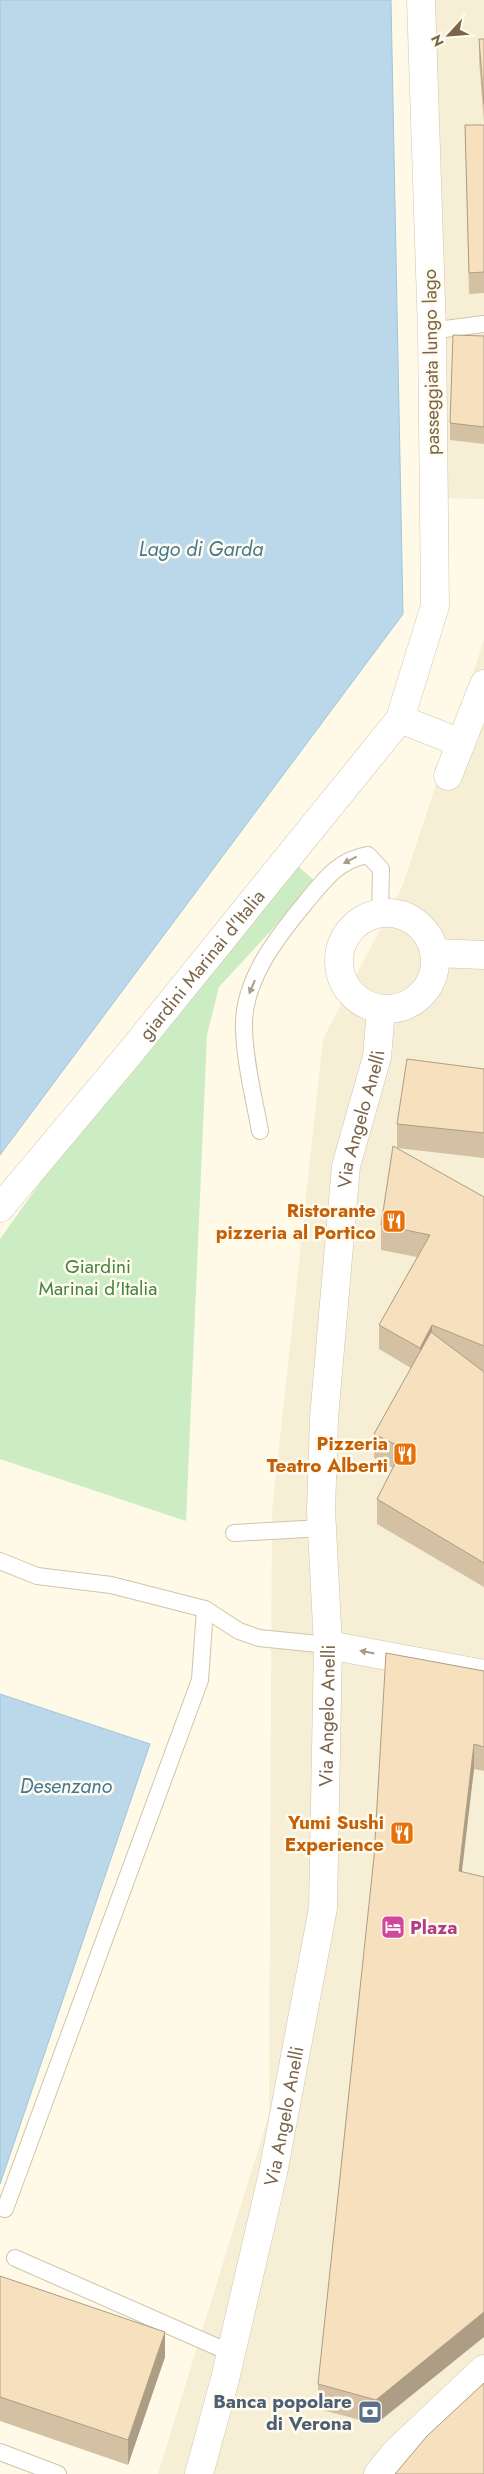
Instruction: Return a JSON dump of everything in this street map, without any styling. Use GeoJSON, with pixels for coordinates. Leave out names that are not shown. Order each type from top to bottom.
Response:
{"type":"FeatureCollection","features":[{"type":"Feature","properties":{"kind":"street","name":"passeggiata lungo lago"},"geometry":{"type":"LineString","coordinates":[[400,719],[435,606],[432,332],[421,0]]}},
{"type":"Feature","properties":{"kind":"street"},"geometry":{"type":"LineString","coordinates":[[448,776],[484,684]]}},
{"type":"Feature","properties":{"kind":"street"},"geometry":{"type":"LineString","coordinates":[[400,719],[461,743]]}},
{"type":"Feature","properties":{"kind":"street","name":"giardini Marinai d'Italia"},"geometry":{"type":"LineString","coordinates":[[0,1208],[130,1053],[400,719]]}},
{"type":"Feature","properties":{"kind":"street"},"geometry":{"type":"LineString","coordinates":[[380,914],[404,917],[415,922],[428,936],[435,953],[435,966],[432,978],[417,999],[394,1009],[381,1009],[358,999],[346,984],[340,966],[343,943],[349,932],[368,917],[380,914]]}},
{"type":"Feature","properties":{"kind":"street"},"geometry":{"type":"LineString","coordinates":[[435,953],[484,955]]}},
{"type":"Feature","properties":{"kind":"street","name":"Via Angelo Anelli"},"geometry":{"type":"LineString","coordinates":[[199,2474],[232,2352],[273,2173],[322,1908],[328,1645],[322,1528],[324,1418],[346,1166],[377,1056],[381,1009]]}},
{"type":"Feature","properties":{"kind":"street"},"geometry":{"type":"LineString","coordinates":[[328,1645],[484,1674]]}},
{"type":"Feature","properties":{"kind":"street"},"geometry":{"type":"LineString","coordinates":[[378,2474],[395,2453],[484,2369]]}},
{"type":"Feature","properties":{"kind":"street"},"geometry":{"type":"LineString","coordinates":[[183,2474],[194,2474]]}},
{"type":"Feature","properties":{"kind":"lane"},"geometry":{"type":"LineString","coordinates":[[445,329],[484,324]]}},
{"type":"Feature","properties":{"kind":"lane"},"geometry":{"type":"LineString","coordinates":[[260,1131],[244,1028],[249,992],[273,942],[328,875],[351,858],[368,855],[381,869],[380,914]]}},
{"type":"Feature","properties":{"kind":"lane"},"geometry":{"type":"LineString","coordinates":[[234,1533],[322,1528]]}},
{"type":"Feature","properties":{"kind":"lane"},"geometry":{"type":"LineString","coordinates":[[0,1561],[37,1576],[111,1586],[205,1609],[239,1631],[259,1638],[328,1645]]}},
{"type":"Feature","properties":{"kind":"lane"},"geometry":{"type":"LineString","coordinates":[[5,2209],[200,1680],[205,1609]]}},
{"type":"Feature","properties":{"kind":"lane"},"geometry":{"type":"LineString","coordinates":[[15,2258],[232,2352]]}},
{"type":"Feature","properties":{"kind":"lane"},"geometry":{"type":"LineString","coordinates":[[0,2452],[58,2474]]}},
{"type":"Feature","properties":{"kind":"shaded area"},"geometry":{"type":"Polygon","coordinates":[[[416,0],[484,0],[484,499],[440,498],[416,0]]]}},
{"type":"Feature","properties":{"kind":"shaded area"},"geometry":{"type":"Polygon","coordinates":[[[484,640],[484,2474],[158,2474],[269,2114],[272,1513],[323,1039],[402,887],[484,640]]]}},
{"type":"Feature","properties":{"kind":"green space","name":"Giardini Marinai d'Italia"},"geometry":{"type":"Polygon","coordinates":[[[292,861],[316,882],[219,987],[207,1035],[186,1521],[0,1459],[0,1239],[89,1114],[292,861]]]}},
{"type":"Feature","properties":{"kind":"water","name":"Lago di Garda"},"geometry":{"type":"Polygon","coordinates":[[[0,0],[391,0],[403,614],[0,1155],[0,0]]]}},
{"type":"Feature","properties":{"kind":"water","name":"Desenzano"},"geometry":{"type":"Polygon","coordinates":[[[0,1694],[150,1744],[0,2184],[0,1694]]]}},
{"type":"Feature","properties":{"kind":"building"},"geometry":{"type":"Polygon","coordinates":[[[479,39],[484,39],[484,104],[479,39]]]}},
{"type":"Feature","properties":{"kind":"building"},"geometry":{"type":"Polygon","coordinates":[[[465,125],[484,125],[484,272],[469,273],[465,125]]]}},
{"type":"Feature","properties":{"kind":"building"},"geometry":{"type":"Polygon","coordinates":[[[453,335],[484,336],[484,427],[450,423],[453,335]]]}},
{"type":"Feature","properties":{"kind":"building"},"geometry":{"type":"Polygon","coordinates":[[[407,1059],[484,1069],[484,1133],[397,1124],[407,1059]]]}},
{"type":"Feature","properties":{"kind":"building"},"geometry":{"type":"Polygon","coordinates":[[[393,1146],[484,1197],[484,1346],[432,1325],[420,1348],[379,1325],[430,1235],[381,1225],[393,1146]]]}},
{"type":"Feature","properties":{"kind":"building"},"geometry":{"type":"Polygon","coordinates":[[[431,1332],[484,1372],[484,1563],[377,1499],[403,1448],[374,1434],[431,1332]]]}},
{"type":"Feature","properties":{"kind":"building"},"geometry":{"type":"Polygon","coordinates":[[[386,1653],[484,1671],[484,1747],[474,1744],[459,1871],[484,1877],[484,2312],[376,2400],[318,2384],[374,1857],[386,1653]]]}},
{"type":"Feature","properties":{"kind":"building"},"geometry":{"type":"Polygon","coordinates":[[[0,2276],[165,2332],[128,2440],[0,2397],[0,2276]]]}},
{"type":"Feature","properties":{"kind":"building"},"geometry":{"type":"Polygon","coordinates":[[[484,2383],[484,2474],[395,2474],[427,2436],[484,2383]]]}},
{"type":"Feature","properties":{"kind":"place","name":"Ristorante pizzeria al Portico"},"geometry":{"type":"Point","coordinates":[394,1221]}},
{"type":"Feature","properties":{"kind":"place","name":"Pizzeria Teatro Alberti"},"geometry":{"type":"Point","coordinates":[405,1454]}},
{"type":"Feature","properties":{"kind":"place","name":"Yumi Sushi Experience"},"geometry":{"type":"Point","coordinates":[402,1833]}},
{"type":"Feature","properties":{"kind":"place","name":"Plaza"},"geometry":{"type":"Point","coordinates":[393,1927]}},
{"type":"Feature","properties":{"kind":"place","name":"Banca popolare di Verona"},"geometry":{"type":"Point","coordinates":[370,2412]}}]}
